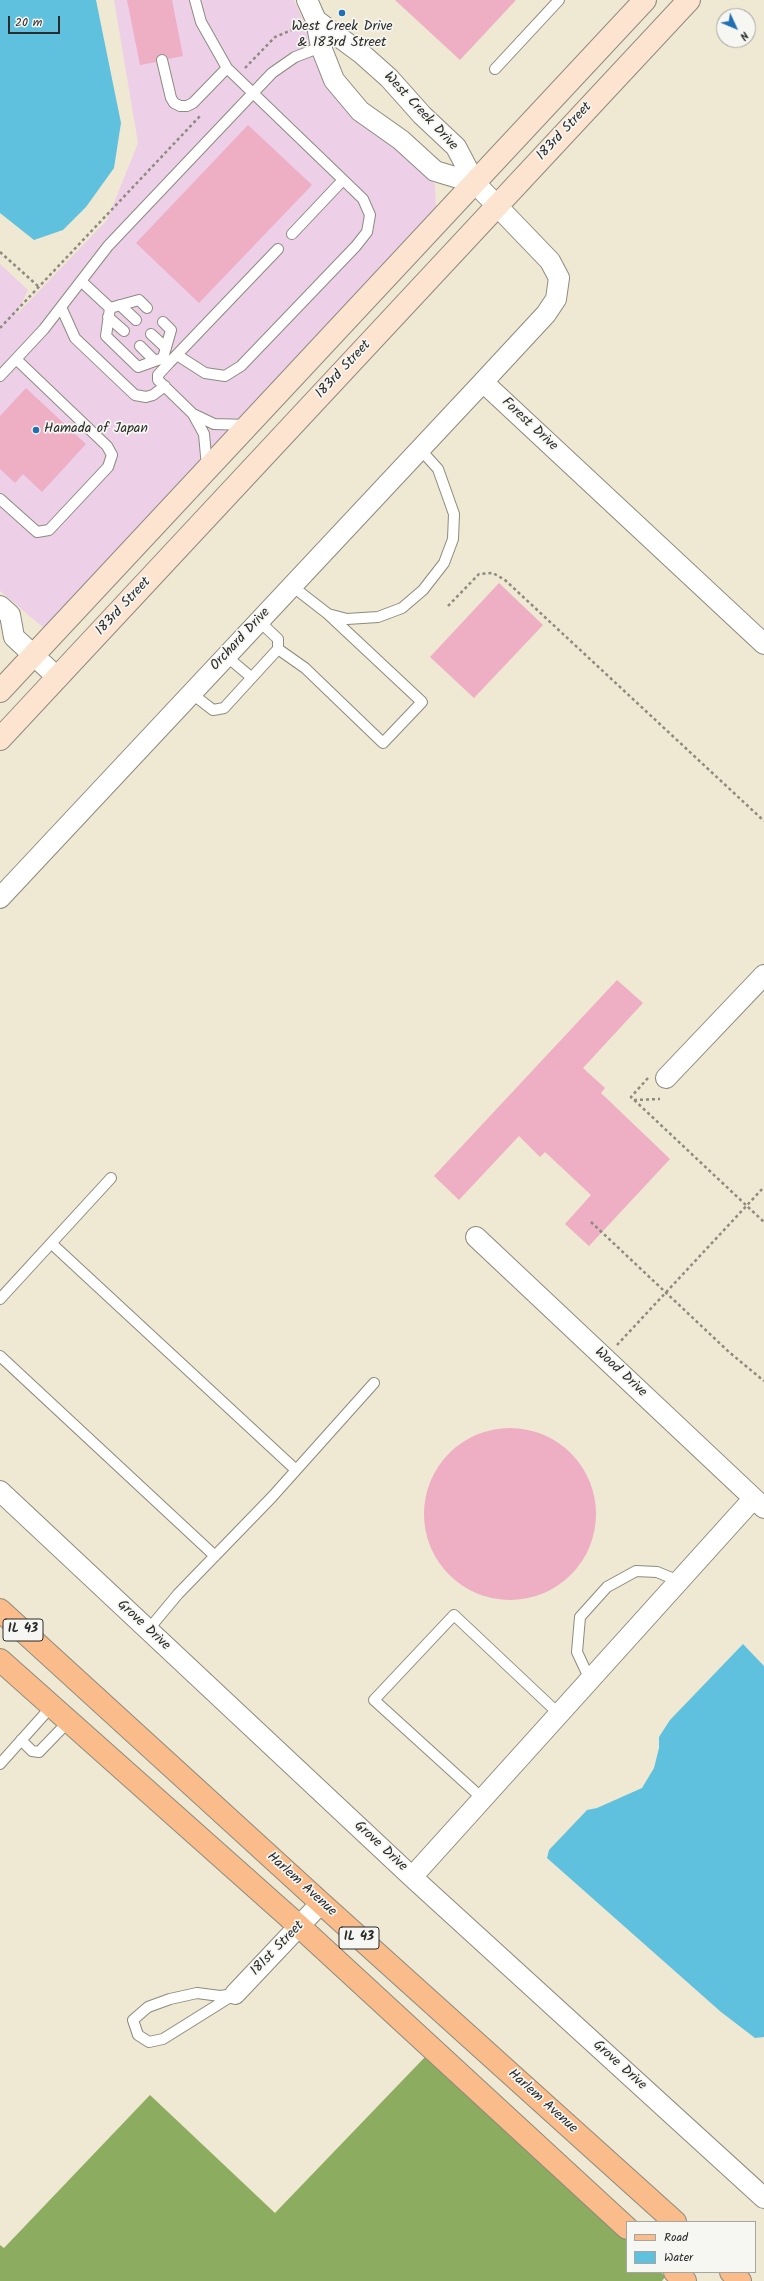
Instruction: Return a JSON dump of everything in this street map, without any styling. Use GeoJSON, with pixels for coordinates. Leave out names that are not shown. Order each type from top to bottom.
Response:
{"type":"FeatureCollection","features":[{"type":"Feature","properties":{"kind":"main road","name":"Harlem Avenue"},"geometry":{"type":"LineString","coordinates":[[0,1610],[321,1903],[674,2221]]}},
{"type":"Feature","properties":{"kind":"main road","name":"IL 43"},"geometry":{"type":"LineString","coordinates":[[0,1660],[299,1926],[626,2227]]}},
{"type":"Feature","properties":{"kind":"main road"},"geometry":{"type":"LineString","coordinates":[[732,2273],[740,2281]]}},
{"type":"Feature","properties":{"kind":"street","name":"West Creek Drive"},"geometry":{"type":"LineString","coordinates":[[307,0],[310,23],[334,80],[360,110],[401,140],[435,171],[475,183]]}},
{"type":"Feature","properties":{"kind":"street"},"geometry":{"type":"LineString","coordinates":[[0,691],[208,471],[645,0]]}},
{"type":"Feature","properties":{"kind":"street","name":"183rd Street"},"geometry":{"type":"LineString","coordinates":[[0,739],[689,0]]}},
{"type":"Feature","properties":{"kind":"street","name":"West Creek Drive"},"geometry":{"type":"LineString","coordinates":[[310,23],[362,54],[389,78],[422,115],[456,147],[475,183]]}},
{"type":"Feature","properties":{"kind":"street"},"geometry":{"type":"LineString","coordinates":[[475,183],[550,261],[559,278],[556,299],[546,314],[483,382]]}},
{"type":"Feature","properties":{"kind":"street","name":"Orchard Drive"},"geometry":{"type":"LineString","coordinates":[[0,898],[483,382]]}},
{"type":"Feature","properties":{"kind":"street","name":"Forest Drive"},"geometry":{"type":"LineString","coordinates":[[483,382],[764,644]]}},
{"type":"Feature","properties":{"kind":"street"},"geometry":{"type":"LineString","coordinates":[[0,606],[10,615],[7,637],[34,656],[58,678]]}},
{"type":"Feature","properties":{"kind":"street"},"geometry":{"type":"LineString","coordinates":[[658,1077],[764,975]]}},
{"type":"Feature","properties":{"kind":"street","name":"Wood Drive"},"geometry":{"type":"LineString","coordinates":[[476,1237],[758,1503]]}},
{"type":"Feature","properties":{"kind":"street","name":"Grove Drive"},"geometry":{"type":"LineString","coordinates":[[0,1491],[412,1877],[764,2198]]}},
{"type":"Feature","properties":{"kind":"street"},"geometry":{"type":"LineString","coordinates":[[412,1877],[679,1581],[758,1503]]}},
{"type":"Feature","properties":{"kind":"street","name":"181st Street"},"geometry":{"type":"LineString","coordinates":[[235,1994],[321,1903]]}},
{"type":"Feature","properties":{"kind":"lane"},"geometry":{"type":"LineString","coordinates":[[177,355],[205,373],[225,376],[241,366],[367,232],[370,215],[363,199],[227,68],[201,22],[195,0]]}},
{"type":"Feature","properties":{"kind":"lane"},"geometry":{"type":"LineString","coordinates":[[495,69],[559,0]]}},
{"type":"Feature","properties":{"kind":"lane"},"geometry":{"type":"LineString","coordinates":[[0,376],[44,329],[108,246],[272,73],[295,57],[321,47]]}},
{"type":"Feature","properties":{"kind":"lane"},"geometry":{"type":"LineString","coordinates":[[162,60],[171,98],[180,106],[187,106],[193,103],[227,68]]}},
{"type":"Feature","properties":{"kind":"lane"},"geometry":{"type":"LineString","coordinates":[[292,234],[344,180]]}},
{"type":"Feature","properties":{"kind":"lane"},"geometry":{"type":"LineString","coordinates":[[109,312],[106,336],[138,367],[163,357],[177,355],[278,249]]}},
{"type":"Feature","properties":{"kind":"lane"},"geometry":{"type":"LineString","coordinates":[[81,281],[124,331]]}},
{"type":"Feature","properties":{"kind":"lane"},"geometry":{"type":"LineString","coordinates":[[109,312],[120,305],[139,300],[147,308]]}},
{"type":"Feature","properties":{"kind":"lane"},"geometry":{"type":"LineString","coordinates":[[120,305],[136,320]]}},
{"type":"Feature","properties":{"kind":"lane"},"geometry":{"type":"LineString","coordinates":[[61,307],[75,338],[135,395],[146,397],[154,395],[165,386]]}},
{"type":"Feature","properties":{"kind":"lane"},"geometry":{"type":"LineString","coordinates":[[163,322],[171,330],[158,375],[158,380],[193,414],[204,434],[208,471]]}},
{"type":"Feature","properties":{"kind":"lane"},"geometry":{"type":"LineString","coordinates":[[151,334],[163,357]]}},
{"type":"Feature","properties":{"kind":"lane"},"geometry":{"type":"LineString","coordinates":[[140,346],[163,357]]}},
{"type":"Feature","properties":{"kind":"lane"},"geometry":{"type":"LineString","coordinates":[[0,499],[37,532],[49,530],[108,467],[112,455],[107,446],[16,359]]}},
{"type":"Feature","properties":{"kind":"lane"},"geometry":{"type":"LineString","coordinates":[[193,414],[214,424],[250,425]]}},
{"type":"Feature","properties":{"kind":"lane"},"geometry":{"type":"LineString","coordinates":[[328,614],[347,619],[378,617],[402,608],[423,590],[444,562],[453,539],[454,514],[438,469],[420,449]]}},
{"type":"Feature","properties":{"kind":"lane"},"geometry":{"type":"LineString","coordinates":[[278,649],[305,668],[383,743],[422,702],[328,614],[292,586]]}},
{"type":"Feature","properties":{"kind":"lane"},"geometry":{"type":"LineString","coordinates":[[192,693],[208,707],[218,709],[224,708],[278,649],[278,638],[259,621]]}},
{"type":"Feature","properties":{"kind":"lane"},"geometry":{"type":"LineString","coordinates":[[226,656],[251,677]]}},
{"type":"Feature","properties":{"kind":"lane"},"geometry":{"type":"LineString","coordinates":[[0,1299],[111,1178]]}},
{"type":"Feature","properties":{"kind":"lane"},"geometry":{"type":"LineString","coordinates":[[52,1244],[296,1470]]}},
{"type":"Feature","properties":{"kind":"lane"},"geometry":{"type":"LineString","coordinates":[[0,1356],[215,1556]]}},
{"type":"Feature","properties":{"kind":"lane"},"geometry":{"type":"LineString","coordinates":[[148,1630],[374,1383]]}},
{"type":"Feature","properties":{"kind":"lane"},"geometry":{"type":"LineString","coordinates":[[590,1680],[577,1652],[580,1617],[607,1587],[636,1570],[657,1572],[679,1581]]}},
{"type":"Feature","properties":{"kind":"lane"},"geometry":{"type":"LineString","coordinates":[[483,1799],[374,1700],[454,1614],[559,1714]]}},
{"type":"Feature","properties":{"kind":"lane"},"geometry":{"type":"LineString","coordinates":[[0,1764],[51,1706]]}},
{"type":"Feature","properties":{"kind":"lane"},"geometry":{"type":"LineString","coordinates":[[21,1740],[32,1751],[39,1752],[68,1722]]}},
{"type":"Feature","properties":{"kind":"lane"},"geometry":{"type":"LineString","coordinates":[[197,1993],[220,1996],[235,1994],[163,2039],[149,2042],[138,2035],[133,2020],[148,2007],[170,1999],[197,1993]]}},
{"type":"Feature","properties":{"kind":"path"},"geometry":{"type":"LineString","coordinates":[[237,77],[275,36],[310,23]]}},
{"type":"Feature","properties":{"kind":"path"},"geometry":{"type":"LineString","coordinates":[[0,328],[202,114]]}},
{"type":"Feature","properties":{"kind":"path"},"geometry":{"type":"LineString","coordinates":[[0,252],[39,287]]}},
{"type":"Feature","properties":{"kind":"path"},"geometry":{"type":"LineString","coordinates":[[448,606],[479,574],[493,573],[505,580],[764,820]]}},
{"type":"Feature","properties":{"kind":"path"},"geometry":{"type":"LineString","coordinates":[[658,1077],[630,1097],[764,1222]]}},
{"type":"Feature","properties":{"kind":"path"},"geometry":{"type":"LineString","coordinates":[[633,1100],[660,1099]]}},
{"type":"Feature","properties":{"kind":"path"},"geometry":{"type":"LineString","coordinates":[[612,1350],[764,1187]]}},
{"type":"Feature","properties":{"kind":"path"},"geometry":{"type":"LineString","coordinates":[[592,1222],[667,1292],[728,1352],[764,1381]]}},
{"type":"Feature","properties":{"kind":"shaded area"},"geometry":{"type":"Polygon","coordinates":[[[114,0],[294,0],[337,95],[421,164],[435,185],[436,209],[44,628],[0,591],[0,264],[28,290],[16,315],[107,220],[138,143],[114,0]]]}},
{"type":"Feature","properties":{"kind":"green space"},"geometry":{"type":"Polygon","coordinates":[[[425,2057],[626,2240],[626,2273],[662,2273],[665,2277],[662,2281],[0,2281],[0,2245],[4,2248],[150,2095],[275,2213],[425,2057]]]}},
{"type":"Feature","properties":{"kind":"water"},"geometry":{"type":"Polygon","coordinates":[[[0,0],[96,0],[121,123],[114,168],[86,207],[63,230],[34,240],[0,213],[0,0]]]}},
{"type":"Feature","properties":{"kind":"water"},"geometry":{"type":"Polygon","coordinates":[[[743,1644],[764,1666],[764,2037],[755,2038],[721,2012],[547,1858],[549,1850],[587,1810],[597,1808],[642,1788],[654,1768],[659,1748],[659,1737],[670,1720],[743,1644]]]}},
{"type":"Feature","properties":{"kind":"building"},"geometry":{"type":"Polygon","coordinates":[[[127,0],[172,0],[183,56],[168,59],[166,55],[161,54],[157,56],[156,62],[140,65],[127,0]]]}},
{"type":"Feature","properties":{"kind":"building"},"geometry":{"type":"Polygon","coordinates":[[[395,0],[516,0],[460,60],[395,0]]]}},
{"type":"Feature","properties":{"kind":"building"},"geometry":{"type":"Polygon","coordinates":[[[248,125],[312,185],[199,303],[136,243],[248,125]]]}},
{"type":"Feature","properties":{"kind":"building","name":"Hamada of Japan"},"geometry":{"type":"Polygon","coordinates":[[[26,388],[86,444],[42,492],[23,474],[15,483],[0,469],[0,416],[26,388]]]}},
{"type":"Feature","properties":{"kind":"building"},"geometry":{"type":"Polygon","coordinates":[[[499,583],[543,625],[474,698],[430,657],[499,583]]]}},
{"type":"Feature","properties":{"kind":"building"},"geometry":{"type":"Polygon","coordinates":[[[617,980],[643,1003],[583,1068],[605,1088],[601,1093],[670,1159],[589,1246],[565,1224],[591,1195],[545,1152],[540,1157],[519,1136],[459,1200],[434,1176],[617,980]]]}},
{"type":"Feature","properties":{"kind":"building"},"geometry":{"type":"Polygon","coordinates":[[[510,1428],[527,1430],[543,1435],[558,1443],[571,1453],[581,1466],[589,1481],[594,1497],[596,1514],[594,1531],[589,1547],[581,1562],[571,1575],[558,1585],[543,1593],[527,1598],[510,1600],[493,1598],[477,1593],[462,1585],[449,1575],[439,1562],[431,1547],[426,1531],[424,1514],[426,1497],[431,1481],[439,1466],[449,1453],[462,1443],[477,1435],[493,1430],[510,1428]]]}},
{"type":"Feature","properties":{"kind":"place","name":"West Creek Drive & 183rd Street"},"geometry":{"type":"Point","coordinates":[342,13]}},
{"type":"Feature","properties":{"kind":"place","name":"Hamada of Japan"},"geometry":{"type":"Point","coordinates":[36,430]}}]}
